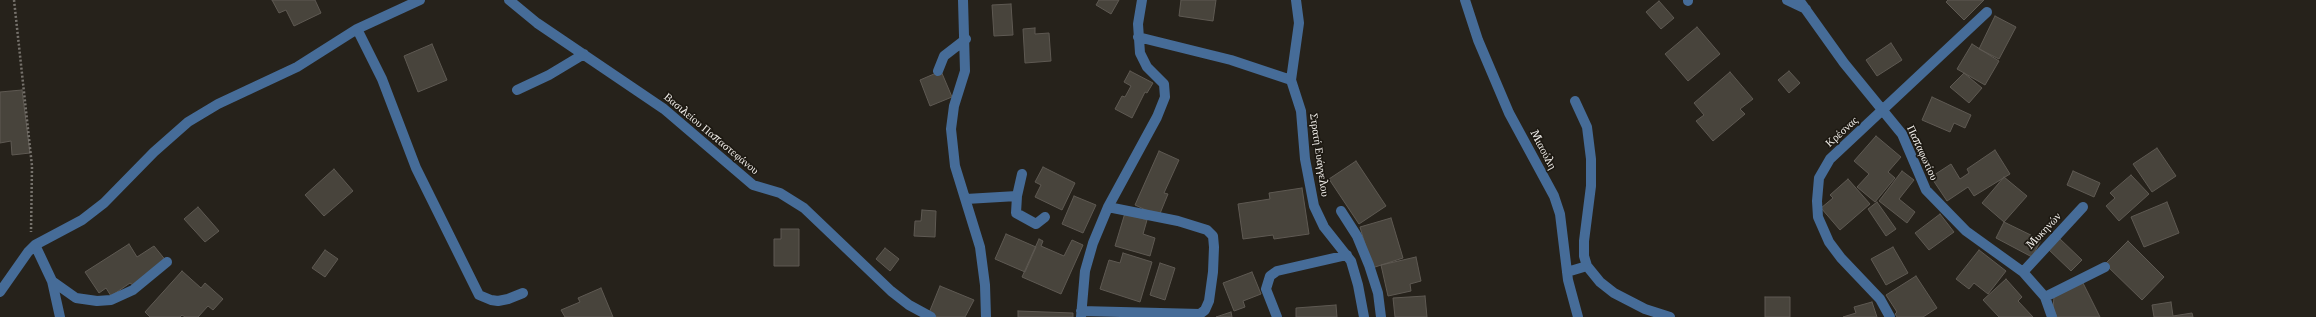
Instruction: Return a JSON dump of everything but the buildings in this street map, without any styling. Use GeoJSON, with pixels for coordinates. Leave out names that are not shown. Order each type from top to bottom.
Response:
{"type":"FeatureCollection","features":[{"type":"Feature","properties":{"kind":"street"},"geometry":{"type":"LineString","coordinates":[[0,292],[28,252],[35,245],[82,220],[104,203],[154,152],[194,118],[218,104],[297,67],[357,29],[420,0]]}},
{"type":"Feature","properties":{"kind":"street","name":"Βασιλείου Παπαστεφάνου"},"geometry":{"type":"LineString","coordinates":[[509,0],[518,9],[664,109],[753,185],[780,193],[804,208],[891,291],[909,305],[931,317]]}},
{"type":"Feature","properties":{"kind":"street"},"geometry":{"type":"LineString","coordinates":[[963,0],[966,39],[965,71],[954,106],[951,128],[956,166],[974,223],[984,270],[986,317]]}},
{"type":"Feature","properties":{"kind":"street"},"geometry":{"type":"LineString","coordinates":[[1108,207],[1178,221],[1207,230],[1213,236],[1213,272],[1209,301],[1205,310],[1200,314],[1081,314],[1088,256],[1108,207],[1149,133],[1164,97],[1164,84],[1143,60],[1138,37],[1142,0]]}},
{"type":"Feature","properties":{"kind":"street"},"geometry":{"type":"LineString","coordinates":[[1138,37],[1231,60],[1291,80],[1299,23],[1296,0]]}},
{"type":"Feature","properties":{"kind":"street","name":"Μιαούλη"},"geometry":{"type":"LineString","coordinates":[[1465,0],[1478,40],[1509,113],[1554,196],[1560,214],[1567,272],[1578,317]]}},
{"type":"Feature","properties":{"kind":"street"},"geometry":{"type":"LineString","coordinates":[[1787,0],[1806,10]]}},
{"type":"Feature","properties":{"kind":"street","name":"Παπαφωτίου"},"geometry":{"type":"LineString","coordinates":[[1799,0],[1844,63],[1884,110],[1902,134],[1926,190],[1966,231],[2023,272],[2045,297],[2052,317]]}},
{"type":"Feature","properties":{"kind":"street","name":"Κρέσνας"},"geometry":{"type":"LineString","coordinates":[[1890,317],[1880,299],[1841,258],[1829,242],[1818,217],[1817,201],[1819,178],[1830,159],[1987,12]]}},
{"type":"Feature","properties":{"kind":"street"},"geometry":{"type":"LineString","coordinates":[[357,29],[382,79],[416,168],[479,295],[498,301],[523,293]]}},
{"type":"Feature","properties":{"kind":"street"},"geometry":{"type":"LineString","coordinates":[[938,71],[944,56],[966,39]]}},
{"type":"Feature","properties":{"kind":"street"},"geometry":{"type":"LineString","coordinates":[[517,90],[549,75],[584,54]]}},
{"type":"Feature","properties":{"kind":"street","name":"Στρατή Ευάγγελου"},"geometry":{"type":"LineString","coordinates":[[1291,80],[1301,111],[1305,159],[1314,206],[1324,227],[1347,255],[1355,270],[1364,317]]}},
{"type":"Feature","properties":{"kind":"street"},"geometry":{"type":"LineString","coordinates":[[1576,101],[1587,127],[1591,158],[1591,186],[1584,241],[1584,256],[1587,266],[1600,282],[1614,293],[1645,309],[1670,317]]}},
{"type":"Feature","properties":{"kind":"street"},"geometry":{"type":"LineString","coordinates":[[1022,174],[1017,196],[1016,213],[1036,224],[1045,217]]}},
{"type":"Feature","properties":{"kind":"street"},"geometry":{"type":"LineString","coordinates":[[966,199],[1017,196]]}},
{"type":"Feature","properties":{"kind":"street","name":"Μυκηνών"},"geometry":{"type":"LineString","coordinates":[[2023,272],[2083,207]]}},
{"type":"Feature","properties":{"kind":"street"},"geometry":{"type":"LineString","coordinates":[[1341,211],[1357,236],[1370,266],[1378,293],[1381,317]]}},
{"type":"Feature","properties":{"kind":"street"},"geometry":{"type":"LineString","coordinates":[[35,245],[52,281],[60,317]]}},
{"type":"Feature","properties":{"kind":"street"},"geometry":{"type":"LineString","coordinates":[[1277,317],[1266,289],[1270,276],[1277,271],[1347,255]]}},
{"type":"Feature","properties":{"kind":"street"},"geometry":{"type":"LineString","coordinates":[[52,281],[76,298],[97,301],[111,300],[122,297],[133,290],[168,262]]}},
{"type":"Feature","properties":{"kind":"street"},"geometry":{"type":"LineString","coordinates":[[1567,272],[1587,266]]}},
{"type":"Feature","properties":{"kind":"street"},"geometry":{"type":"LineString","coordinates":[[2045,297],[2105,267]]}},
{"type":"Feature","properties":{"kind":"path"},"geometry":{"type":"LineString","coordinates":[[14,0],[32,166],[31,231],[35,245]]}}]}
